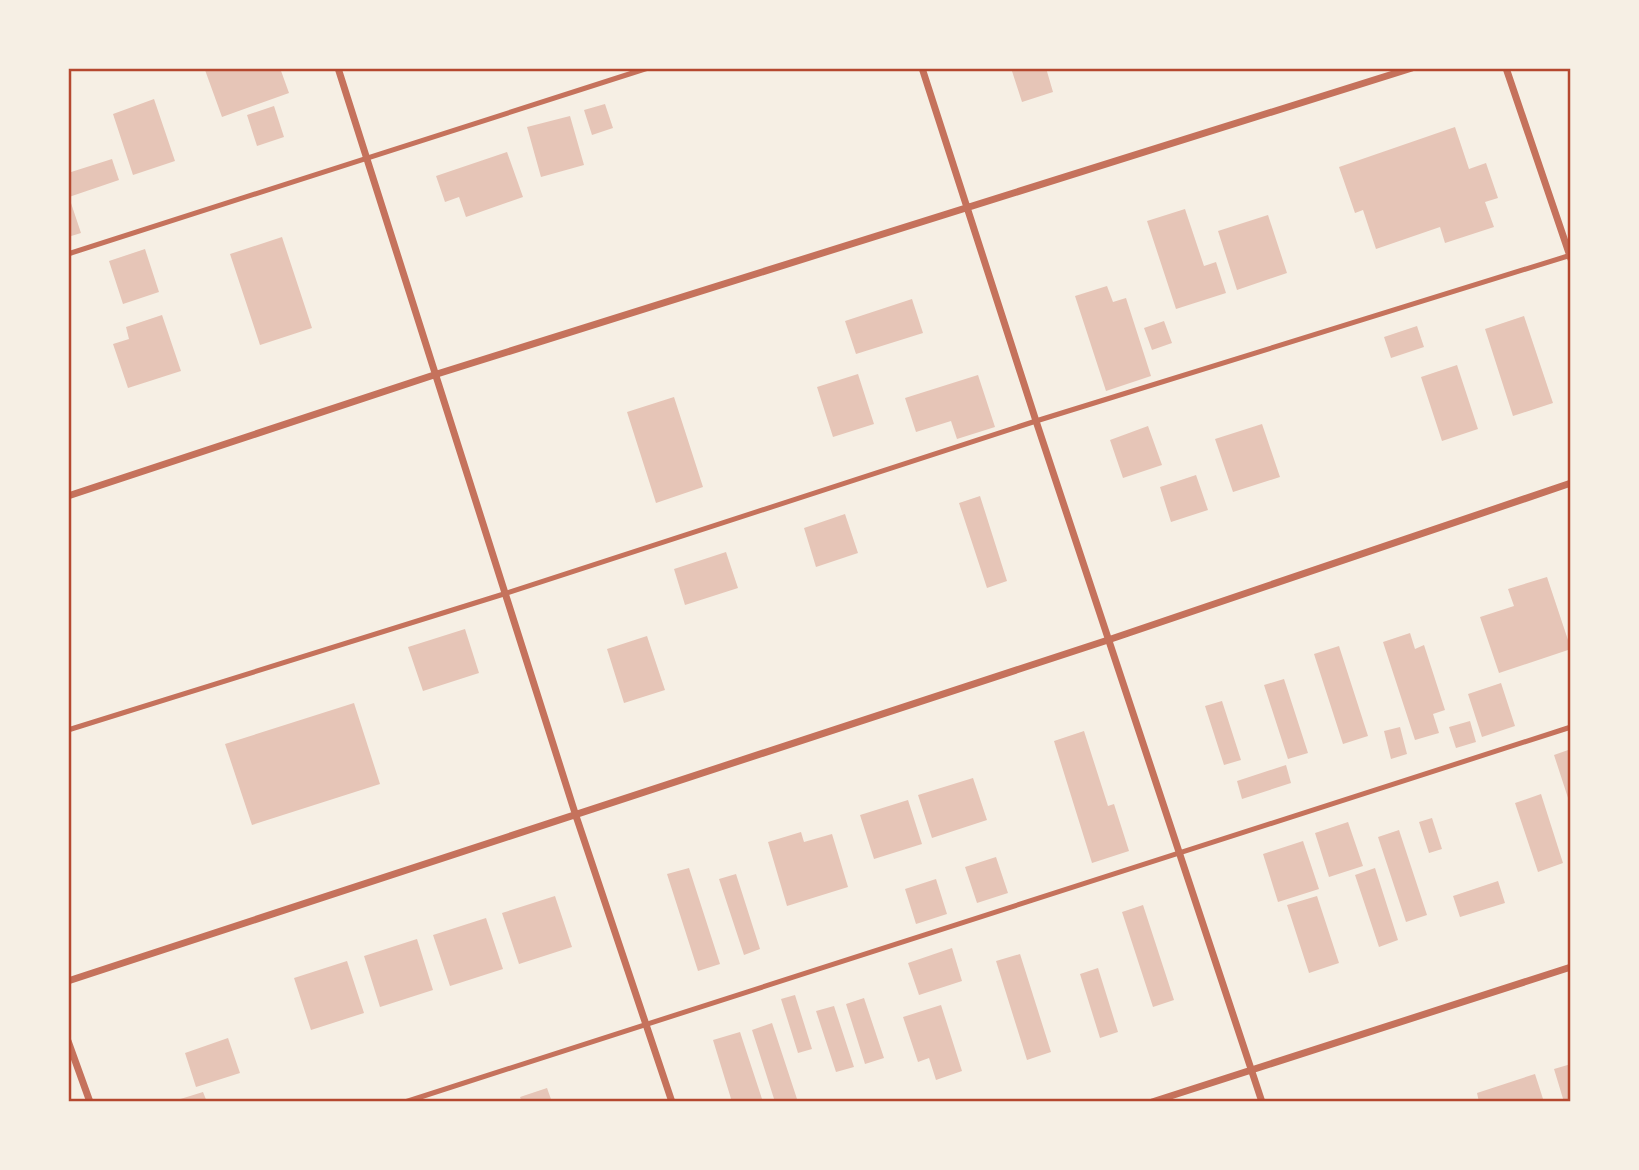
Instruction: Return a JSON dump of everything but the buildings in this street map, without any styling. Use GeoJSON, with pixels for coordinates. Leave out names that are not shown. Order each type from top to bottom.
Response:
{"type":"FeatureCollection","features":[{"type":"Feature","properties":{"kind":"street"},"geometry":{"type":"LineString","coordinates":[[338,68],[575,813],[672,1102]]}},
{"type":"Feature","properties":{"kind":"street"},"geometry":{"type":"LineString","coordinates":[[922,68],[1036,422],[1262,1102]]}},
{"type":"Feature","properties":{"kind":"street"},"geometry":{"type":"LineString","coordinates":[[68,496],[437,374],[1412,68]]}},
{"type":"Feature","properties":{"kind":"street"},"geometry":{"type":"LineString","coordinates":[[1506,68],[1570,256]]}},
{"type":"Feature","properties":{"kind":"street"},"geometry":{"type":"LineString","coordinates":[[68,981],[1108,640],[1571,483]]}},
{"type":"Feature","properties":{"kind":"street"},"geometry":{"type":"LineString","coordinates":[[1152,1102],[1571,967]]}},
{"type":"Feature","properties":{"kind":"street"},"geometry":{"type":"LineString","coordinates":[[68,1041],[90,1102]]}},
{"type":"Feature","properties":{"kind":"lane"},"geometry":{"type":"LineString","coordinates":[[68,254],[648,68]]}},
{"type":"Feature","properties":{"kind":"lane"},"geometry":{"type":"LineString","coordinates":[[68,730],[507,593],[1036,422],[1570,256]]}},
{"type":"Feature","properties":{"kind":"lane"},"geometry":{"type":"LineString","coordinates":[[405,1102],[1571,727]]}}]}
